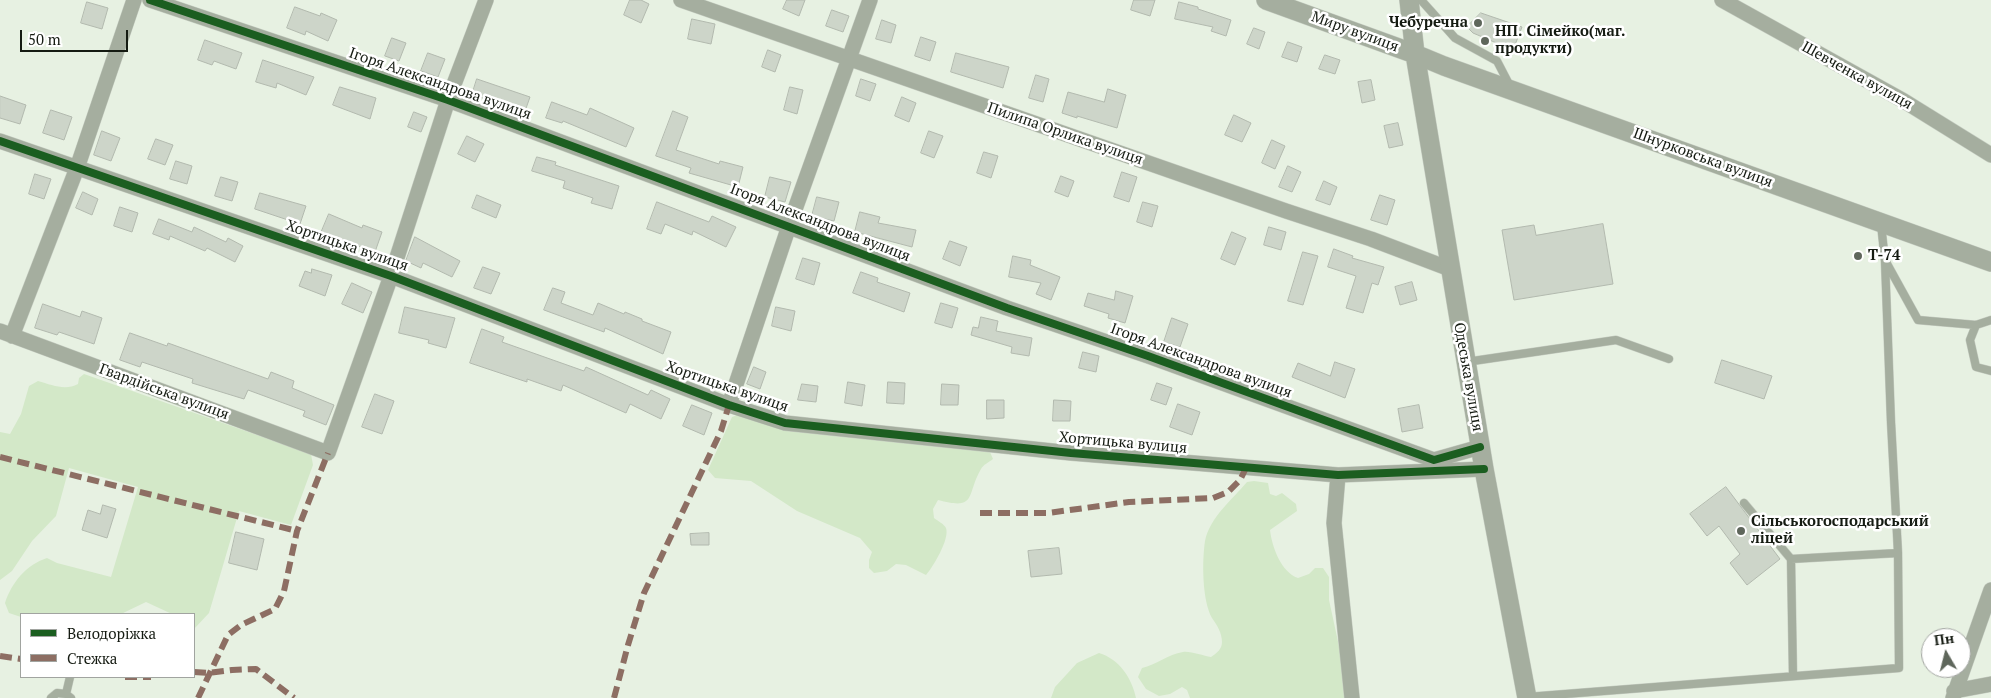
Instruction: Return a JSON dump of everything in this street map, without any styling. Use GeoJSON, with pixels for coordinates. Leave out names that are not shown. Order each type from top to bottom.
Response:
{"type":"FeatureCollection","features":[{"type":"Feature","properties":{"kind":"street"},"geometry":{"type":"LineString","coordinates":[[6,334],[77,168],[134,0]]}},
{"type":"Feature","properties":{"kind":"street","name":"Ігоря Александрова вулиця"},"geometry":{"type":"LineString","coordinates":[[150,0],[448,100],[1007,308],[1148,356],[1434,460],[1480,447]]}},
{"type":"Feature","properties":{"kind":"street"},"geometry":{"type":"LineString","coordinates":[[391,276],[448,100],[486,0]]}},
{"type":"Feature","properties":{"kind":"street","name":"Пилипа Орлика вулиця"},"geometry":{"type":"LineString","coordinates":[[681,0],[1450,268]]}},
{"type":"Feature","properties":{"kind":"street"},"geometry":{"type":"LineString","coordinates":[[729,405],[789,226],[870,0]]}},
{"type":"Feature","properties":{"kind":"street","name":"Миру вулиця"},"geometry":{"type":"LineString","coordinates":[[1266,0],[1415,54]]}},
{"type":"Feature","properties":{"kind":"street","name":"Одеська вулиця"},"geometry":{"type":"LineString","coordinates":[[1409,0],[1415,54],[1480,447],[1527,697]]}},
{"type":"Feature","properties":{"kind":"street","name":"Шевченка вулиця"},"geometry":{"type":"LineString","coordinates":[[1722,0],[1904,101],[1991,155]]}},
{"type":"Feature","properties":{"kind":"street","name":"Шнурковська вулиця"},"geometry":{"type":"LineString","coordinates":[[1415,54],[1991,262]]}},
{"type":"Feature","properties":{"kind":"street","name":"Хортицька вулиця"},"geometry":{"type":"LineString","coordinates":[[0,141],[391,276],[729,405],[785,423],[1071,453],[1338,475],[1484,469]]}},
{"type":"Feature","properties":{"kind":"street","name":"Гвардійська вулиця"},"geometry":{"type":"LineString","coordinates":[[6,334],[328,452],[391,276]]}},
{"type":"Feature","properties":{"kind":"street"},"geometry":{"type":"LineString","coordinates":[[1338,475],[1334,523],[1352,698]]}},
{"type":"Feature","properties":{"kind":"street"},"geometry":{"type":"LineString","coordinates":[[1954,694],[1991,590]]}},
{"type":"Feature","properties":{"kind":"street"},"geometry":{"type":"LineString","coordinates":[[1954,694],[1991,684]]}},
{"type":"Feature","properties":{"kind":"lane"},"geometry":{"type":"LineString","coordinates":[[1421,0],[1455,38],[1497,62],[1512,90]]}},
{"type":"Feature","properties":{"kind":"lane"},"geometry":{"type":"LineString","coordinates":[[1527,697],[1898,668],[1898,553],[1890,413],[1886,261],[1881,222]]}},
{"type":"Feature","properties":{"kind":"lane"},"geometry":{"type":"LineString","coordinates":[[1886,261],[1918,320],[1976,325],[1991,320]]}},
{"type":"Feature","properties":{"kind":"lane"},"geometry":{"type":"LineString","coordinates":[[1976,325],[1970,340],[1976,367],[1991,371]]}},
{"type":"Feature","properties":{"kind":"lane"},"geometry":{"type":"LineString","coordinates":[[1466,362],[1616,340],[1669,359]]}},
{"type":"Feature","properties":{"kind":"lane"},"geometry":{"type":"LineString","coordinates":[[1744,503],[1791,559],[1793,676]]}},
{"type":"Feature","properties":{"kind":"lane"},"geometry":{"type":"LineString","coordinates":[[1791,559],[1898,553]]}},
{"type":"Feature","properties":{"kind":"lane"},"geometry":{"type":"LineString","coordinates":[[51,698],[57,693],[69,696],[70,678]]}},
{"type":"Feature","properties":{"kind":"green space"},"geometry":{"type":"Polygon","coordinates":[[[84,374],[311,454],[313,465],[291,525],[239,511],[209,613],[195,628],[195,613],[170,613],[146,602],[123,613],[20,613],[20,617],[9,613],[5,603],[16,581],[26,570],[47,558],[57,563],[111,577],[138,487],[69,468],[56,516],[32,541],[12,571],[0,580],[0,432],[10,434],[21,414],[29,386],[38,381],[58,387],[68,387],[78,384],[79,378],[84,374]]]}},
{"type":"Feature","properties":{"kind":"green space"},"geometry":{"type":"Polygon","coordinates":[[[740,414],[979,448],[990,452],[993,459],[982,468],[976,478],[969,498],[965,502],[951,503],[938,500],[933,509],[934,518],[946,528],[947,533],[940,553],[926,575],[906,565],[896,564],[887,571],[874,573],[869,568],[872,552],[860,538],[797,511],[751,481],[715,478],[708,470],[732,417],[740,414]]]}},
{"type":"Feature","properties":{"kind":"green space"},"geometry":{"type":"Polygon","coordinates":[[[1247,482],[1268,483],[1270,494],[1276,496],[1282,493],[1296,504],[1297,511],[1270,530],[1275,551],[1282,565],[1298,578],[1309,574],[1315,568],[1323,568],[1329,577],[1329,600],[1342,660],[1346,698],[1190,698],[1187,690],[1182,687],[1170,694],[1159,696],[1146,689],[1138,677],[1142,668],[1172,655],[1186,652],[1211,657],[1220,649],[1222,644],[1221,635],[1206,601],[1203,569],[1205,541],[1212,524],[1222,509],[1247,482]]]}},
{"type":"Feature","properties":{"kind":"green space"},"geometry":{"type":"Polygon","coordinates":[[[1099,653],[1113,660],[1124,670],[1136,698],[1051,698],[1055,687],[1077,663],[1099,653]]]}},
{"type":"Feature","properties":{"kind":"building"},"geometry":{"type":"Polygon","coordinates":[[[630,0],[641,0],[649,4],[641,23],[624,15],[630,0]]]}},
{"type":"Feature","properties":{"kind":"building"},"geometry":{"type":"Polygon","coordinates":[[[787,0],[805,0],[799,16],[783,9],[787,0]]]}},
{"type":"Feature","properties":{"kind":"building"},"geometry":{"type":"Polygon","coordinates":[[[1134,0],[1155,0],[1150,16],[1131,10],[1134,0]]]}},
{"type":"Feature","properties":{"kind":"building"},"geometry":{"type":"Polygon","coordinates":[[[87,2],[108,8],[102,29],[81,23],[87,2]]]}},
{"type":"Feature","properties":{"kind":"building"},"geometry":{"type":"Polygon","coordinates":[[[1179,2],[1231,20],[1226,36],[1211,31],[1213,27],[1175,19],[1179,2]]]}},
{"type":"Feature","properties":{"kind":"building"},"geometry":{"type":"Polygon","coordinates":[[[295,7],[320,16],[321,13],[337,20],[328,41],[306,31],[305,35],[287,28],[295,7]]]}},
{"type":"Feature","properties":{"kind":"building"},"geometry":{"type":"Polygon","coordinates":[[[832,10],[849,16],[843,32],[826,26],[832,10]]]}},
{"type":"Feature","properties":{"kind":"building"},"geometry":{"type":"Polygon","coordinates":[[[1481,13],[1522,27],[1513,50],[1473,33],[1467,27],[1481,13]]]}},
{"type":"Feature","properties":{"kind":"building"},"geometry":{"type":"Polygon","coordinates":[[[692,19],[715,24],[711,44],[688,39],[692,19]]]}},
{"type":"Feature","properties":{"kind":"building"},"geometry":{"type":"Polygon","coordinates":[[[882,20],[896,25],[891,43],[876,39],[882,20]]]}},
{"type":"Feature","properties":{"kind":"building"},"geometry":{"type":"Polygon","coordinates":[[[1254,28],[1265,32],[1259,49],[1247,44],[1254,28]]]}},
{"type":"Feature","properties":{"kind":"building"},"geometry":{"type":"Polygon","coordinates":[[[921,37],[936,42],[930,61],[915,56],[921,37]]]}},
{"type":"Feature","properties":{"kind":"building"},"geometry":{"type":"Polygon","coordinates":[[[392,38],[406,43],[399,61],[385,56],[392,38]]]}},
{"type":"Feature","properties":{"kind":"building"},"geometry":{"type":"Polygon","coordinates":[[[205,40],[242,53],[236,69],[214,61],[212,65],[198,60],[205,40]]]}},
{"type":"Feature","properties":{"kind":"building"},"geometry":{"type":"Polygon","coordinates":[[[1288,42],[1302,47],[1297,62],[1282,57],[1288,42]]]}},
{"type":"Feature","properties":{"kind":"building"},"geometry":{"type":"Polygon","coordinates":[[[768,50],[781,55],[775,72],[762,67],[768,50]]]}},
{"type":"Feature","properties":{"kind":"building"},"geometry":{"type":"Polygon","coordinates":[[[428,53],[445,59],[438,77],[421,71],[428,53]]]}},
{"type":"Feature","properties":{"kind":"building"},"geometry":{"type":"Polygon","coordinates":[[[956,53],[1009,67],[1003,88],[951,72],[956,53]]]}},
{"type":"Feature","properties":{"kind":"building"},"geometry":{"type":"Polygon","coordinates":[[[1325,55],[1340,60],[1335,74],[1319,69],[1325,55]]]}},
{"type":"Feature","properties":{"kind":"building"},"geometry":{"type":"Polygon","coordinates":[[[263,60],[314,77],[306,95],[277,83],[276,88],[256,82],[263,60]]]}},
{"type":"Feature","properties":{"kind":"building"},"geometry":{"type":"Polygon","coordinates":[[[1036,75],[1049,79],[1043,102],[1029,98],[1036,75]]]}},
{"type":"Feature","properties":{"kind":"building"},"geometry":{"type":"Polygon","coordinates":[[[477,79],[530,97],[524,114],[506,107],[507,105],[472,95],[477,79]]]}},
{"type":"Feature","properties":{"kind":"building"},"geometry":{"type":"Polygon","coordinates":[[[861,79],[876,84],[870,101],[856,96],[861,79]]]}},
{"type":"Feature","properties":{"kind":"building"},"geometry":{"type":"Polygon","coordinates":[[[1371,80],[1375,100],[1362,103],[1358,82],[1371,80]]]}},
{"type":"Feature","properties":{"kind":"building"},"geometry":{"type":"Polygon","coordinates":[[[340,87],[376,98],[370,119],[333,105],[340,87]]]}},
{"type":"Feature","properties":{"kind":"building"},"geometry":{"type":"Polygon","coordinates":[[[790,87],[803,90],[797,114],[784,110],[790,87]]]}},
{"type":"Feature","properties":{"kind":"building"},"geometry":{"type":"Polygon","coordinates":[[[1108,89],[1126,95],[1117,128],[1062,113],[1068,92],[1104,102],[1108,89]]]}},
{"type":"Feature","properties":{"kind":"building"},"geometry":{"type":"Polygon","coordinates":[[[0,96],[26,105],[20,124],[0,118],[0,96]]]}},
{"type":"Feature","properties":{"kind":"building"},"geometry":{"type":"Polygon","coordinates":[[[902,97],[916,103],[909,122],[895,116],[902,97]]]}},
{"type":"Feature","properties":{"kind":"building"},"geometry":{"type":"Polygon","coordinates":[[[552,102],[587,115],[590,108],[634,128],[626,147],[563,121],[562,123],[546,118],[552,102]]]}},
{"type":"Feature","properties":{"kind":"building"},"geometry":{"type":"Polygon","coordinates":[[[51,110],[72,117],[64,140],[43,133],[51,110]]]}},
{"type":"Feature","properties":{"kind":"building"},"geometry":{"type":"Polygon","coordinates":[[[673,111],[688,117],[676,150],[719,164],[720,161],[743,167],[738,187],[689,173],[691,168],[656,156],[673,111]]]}},
{"type":"Feature","properties":{"kind":"building"},"geometry":{"type":"Polygon","coordinates":[[[414,112],[427,117],[421,132],[408,127],[414,112]]]}},
{"type":"Feature","properties":{"kind":"building"},"geometry":{"type":"Polygon","coordinates":[[[1234,115],[1251,123],[1242,142],[1225,135],[1234,115]]]}},
{"type":"Feature","properties":{"kind":"building"},"geometry":{"type":"Polygon","coordinates":[[[1398,123],[1403,145],[1389,148],[1384,126],[1398,123]]]}},
{"type":"Feature","properties":{"kind":"building"},"geometry":{"type":"Polygon","coordinates":[[[102,131],[120,138],[111,161],[94,155],[102,131]]]}},
{"type":"Feature","properties":{"kind":"building"},"geometry":{"type":"Polygon","coordinates":[[[929,131],[943,136],[934,158],[921,153],[929,131]]]}},
{"type":"Feature","properties":{"kind":"building"},"geometry":{"type":"Polygon","coordinates":[[[467,136],[484,144],[475,162],[458,154],[467,136]]]}},
{"type":"Feature","properties":{"kind":"building"},"geometry":{"type":"Polygon","coordinates":[[[156,139],[173,145],[165,165],[148,159],[156,139]]]}},
{"type":"Feature","properties":{"kind":"building"},"geometry":{"type":"Polygon","coordinates":[[[1272,140],[1285,146],[1275,169],[1262,163],[1272,140]]]}},
{"type":"Feature","properties":{"kind":"building"},"geometry":{"type":"Polygon","coordinates":[[[984,152],[998,156],[991,178],[977,173],[984,152]]]}},
{"type":"Feature","properties":{"kind":"building"},"geometry":{"type":"Polygon","coordinates":[[[537,157],[556,162],[555,165],[619,186],[612,209],[591,203],[593,198],[563,188],[565,181],[532,171],[537,157]]]}},
{"type":"Feature","properties":{"kind":"building"},"geometry":{"type":"Polygon","coordinates":[[[176,161],[192,166],[187,184],[170,179],[176,161]]]}},
{"type":"Feature","properties":{"kind":"building"},"geometry":{"type":"Polygon","coordinates":[[[1288,166],[1301,172],[1292,192],[1279,187],[1288,166]]]}},
{"type":"Feature","properties":{"kind":"building"},"geometry":{"type":"Polygon","coordinates":[[[1122,172],[1137,177],[1129,202],[1114,197],[1122,172]]]}},
{"type":"Feature","properties":{"kind":"building"},"geometry":{"type":"Polygon","coordinates":[[[35,174],[51,179],[44,199],[29,194],[35,174]]]}},
{"type":"Feature","properties":{"kind":"building"},"geometry":{"type":"Polygon","coordinates":[[[1061,176],[1074,181],[1068,197],[1055,192],[1061,176]]]}},
{"type":"Feature","properties":{"kind":"building"},"geometry":{"type":"Polygon","coordinates":[[[221,177],[238,182],[232,201],[215,196],[221,177]]]}},
{"type":"Feature","properties":{"kind":"building"},"geometry":{"type":"Polygon","coordinates":[[[770,177],[791,182],[785,202],[765,197],[770,177]]]}},
{"type":"Feature","properties":{"kind":"building"},"geometry":{"type":"Polygon","coordinates":[[[1324,181],[1337,187],[1330,205],[1316,200],[1324,181]]]}},
{"type":"Feature","properties":{"kind":"building"},"geometry":{"type":"Polygon","coordinates":[[[83,192],[98,199],[92,215],[76,208],[83,192]]]}},
{"type":"Feature","properties":{"kind":"building"},"geometry":{"type":"Polygon","coordinates":[[[260,193],[306,206],[300,224],[255,209],[260,193]]]}},
{"type":"Feature","properties":{"kind":"building"},"geometry":{"type":"Polygon","coordinates":[[[477,195],[501,205],[496,218],[472,208],[477,195]]]}},
{"type":"Feature","properties":{"kind":"building"},"geometry":{"type":"Polygon","coordinates":[[[1380,195],[1395,200],[1387,225],[1371,220],[1380,195]]]}},
{"type":"Feature","properties":{"kind":"building"},"geometry":{"type":"Polygon","coordinates":[[[817,197],[839,202],[834,221],[812,216],[817,197]]]}},
{"type":"Feature","properties":{"kind":"building"},"geometry":{"type":"Polygon","coordinates":[[[657,202],[709,222],[712,216],[736,227],[726,247],[693,231],[692,235],[665,224],[661,234],[647,229],[657,202]]]}},
{"type":"Feature","properties":{"kind":"building"},"geometry":{"type":"Polygon","coordinates":[[[1143,202],[1158,206],[1152,227],[1137,222],[1143,202]]]}},
{"type":"Feature","properties":{"kind":"building"},"geometry":{"type":"Polygon","coordinates":[[[120,207],[138,213],[132,232],[114,226],[120,207]]]}},
{"type":"Feature","properties":{"kind":"building"},"geometry":{"type":"Polygon","coordinates":[[[860,212],[880,217],[878,223],[916,230],[912,247],[855,232],[860,212]]]}},
{"type":"Feature","properties":{"kind":"building"},"geometry":{"type":"Polygon","coordinates":[[[329,214],[362,228],[363,225],[382,232],[375,252],[321,233],[329,214]]]}},
{"type":"Feature","properties":{"kind":"building"},"geometry":{"type":"Polygon","coordinates":[[[159,219],[192,232],[194,227],[226,242],[228,238],[243,246],[235,262],[207,248],[205,251],[170,236],[169,240],[153,234],[159,219]]]}},
{"type":"Feature","properties":{"kind":"building"},"geometry":{"type":"Polygon","coordinates":[[[1603,224],[1613,284],[1514,300],[1502,230],[1534,225],[1536,235],[1603,224]]]}},
{"type":"Feature","properties":{"kind":"building"},"geometry":{"type":"Polygon","coordinates":[[[1269,227],[1286,232],[1281,250],[1264,245],[1269,227]]]}},
{"type":"Feature","properties":{"kind":"building"},"geometry":{"type":"Polygon","coordinates":[[[1232,232],[1246,238],[1235,265],[1221,259],[1232,232]]]}},
{"type":"Feature","properties":{"kind":"building"},"geometry":{"type":"Polygon","coordinates":[[[415,237],[460,261],[452,277],[423,263],[421,268],[406,261],[415,237]]]}},
{"type":"Feature","properties":{"kind":"building"},"geometry":{"type":"Polygon","coordinates":[[[950,241],[967,247],[960,266],[943,259],[950,241]]]}},
{"type":"Feature","properties":{"kind":"building"},"geometry":{"type":"Polygon","coordinates":[[[1334,249],[1353,256],[1352,258],[1384,267],[1378,285],[1372,283],[1363,313],[1346,308],[1356,276],[1328,267],[1334,249]]]}},
{"type":"Feature","properties":{"kind":"building"},"geometry":{"type":"Polygon","coordinates":[[[1303,252],[1318,256],[1303,305],[1288,301],[1303,252]]]}},
{"type":"Feature","properties":{"kind":"building"},"geometry":{"type":"Polygon","coordinates":[[[1013,256],[1031,260],[1030,265],[1060,277],[1051,300],[1036,294],[1041,283],[1009,277],[1013,256]]]}},
{"type":"Feature","properties":{"kind":"building"},"geometry":{"type":"Polygon","coordinates":[[[803,258],[820,263],[814,285],[796,279],[803,258]]]}},
{"type":"Feature","properties":{"kind":"building"},"geometry":{"type":"Polygon","coordinates":[[[483,267],[500,273],[491,294],[474,288],[483,267]]]}},
{"type":"Feature","properties":{"kind":"building"},"geometry":{"type":"Polygon","coordinates":[[[312,269],[332,275],[325,296],[299,286],[305,271],[311,273],[312,269]]]}},
{"type":"Feature","properties":{"kind":"building"},"geometry":{"type":"Polygon","coordinates":[[[861,272],[878,278],[877,282],[910,293],[904,312],[853,293],[861,272]]]}},
{"type":"Feature","properties":{"kind":"building"},"geometry":{"type":"Polygon","coordinates":[[[1412,282],[1417,300],[1400,305],[1395,287],[1412,282]]]}},
{"type":"Feature","properties":{"kind":"building"},"geometry":{"type":"Polygon","coordinates":[[[352,283],[372,292],[363,313],[342,304],[352,283]]]}},
{"type":"Feature","properties":{"kind":"building"},"geometry":{"type":"Polygon","coordinates":[[[553,288],[565,292],[561,303],[593,315],[598,303],[624,314],[625,312],[671,332],[663,354],[605,328],[604,332],[544,310],[553,288]]]}},
{"type":"Feature","properties":{"kind":"building"},"geometry":{"type":"Polygon","coordinates":[[[1116,291],[1133,296],[1125,323],[1108,318],[1109,314],[1084,306],[1088,293],[1114,300],[1116,291]]]}},
{"type":"Feature","properties":{"kind":"building"},"geometry":{"type":"Polygon","coordinates":[[[941,303],[958,308],[952,328],[935,323],[941,303]]]}},
{"type":"Feature","properties":{"kind":"building"},"geometry":{"type":"Polygon","coordinates":[[[43,304],[80,317],[82,311],[102,318],[94,344],[59,332],[57,335],[35,328],[43,304]]]}},
{"type":"Feature","properties":{"kind":"building"},"geometry":{"type":"Polygon","coordinates":[[[405,307],[455,318],[446,348],[428,343],[429,340],[399,333],[405,307]]]}},
{"type":"Feature","properties":{"kind":"building"},"geometry":{"type":"Polygon","coordinates":[[[776,307],[795,311],[791,331],[772,326],[776,307]]]}},
{"type":"Feature","properties":{"kind":"building"},"geometry":{"type":"Polygon","coordinates":[[[981,317],[998,321],[996,331],[1032,338],[1029,356],[1011,353],[1012,347],[971,335],[973,327],[978,328],[981,317]]]}},
{"type":"Feature","properties":{"kind":"building"},"geometry":{"type":"Polygon","coordinates":[[[1172,318],[1188,324],[1180,347],[1164,342],[1172,318]]]}},
{"type":"Feature","properties":{"kind":"building"},"geometry":{"type":"Polygon","coordinates":[[[482,329],[504,337],[502,342],[584,371],[586,367],[648,395],[651,390],[670,399],[661,419],[630,404],[626,413],[563,385],[561,391],[470,363],[482,329]]]}},
{"type":"Feature","properties":{"kind":"building"},"geometry":{"type":"Polygon","coordinates":[[[130,333],[167,346],[168,343],[268,379],[271,372],[294,381],[292,388],[334,405],[326,425],[303,416],[305,411],[248,390],[244,399],[192,383],[193,379],[142,362],[140,367],[120,360],[130,333]]]}},
{"type":"Feature","properties":{"kind":"building"},"geometry":{"type":"Polygon","coordinates":[[[1083,352],[1099,356],[1096,372],[1079,368],[1083,352]]]}},
{"type":"Feature","properties":{"kind":"building"},"geometry":{"type":"Polygon","coordinates":[[[1722,360],[1772,376],[1764,399],[1715,383],[1722,360]]]}},
{"type":"Feature","properties":{"kind":"building"},"geometry":{"type":"Polygon","coordinates":[[[1335,362],[1355,369],[1345,398],[1292,377],[1298,363],[1330,376],[1335,362]]]}},
{"type":"Feature","properties":{"kind":"building"},"geometry":{"type":"Polygon","coordinates":[[[754,367],[766,372],[760,389],[747,384],[754,367]]]}},
{"type":"Feature","properties":{"kind":"building"},"geometry":{"type":"Polygon","coordinates":[[[848,382],[865,385],[862,406],[845,403],[848,382]]]}},
{"type":"Feature","properties":{"kind":"building"},"geometry":{"type":"Polygon","coordinates":[[[888,382],[905,383],[904,404],[887,403],[888,382]]]}},
{"type":"Feature","properties":{"kind":"building"},"geometry":{"type":"Polygon","coordinates":[[[1157,383],[1172,388],[1166,405],[1151,400],[1157,383]]]}},
{"type":"Feature","properties":{"kind":"building"},"geometry":{"type":"Polygon","coordinates":[[[802,384],[818,386],[816,402],[798,400],[802,384]]]}},
{"type":"Feature","properties":{"kind":"building"},"geometry":{"type":"Polygon","coordinates":[[[942,384],[959,385],[958,405],[941,405],[942,384]]]}},
{"type":"Feature","properties":{"kind":"building"},"geometry":{"type":"Polygon","coordinates":[[[375,394],[394,401],[382,434],[362,427],[375,394]]]}},
{"type":"Feature","properties":{"kind":"building"},"geometry":{"type":"Polygon","coordinates":[[[987,400],[1004,400],[1004,418],[987,419],[987,400]]]}},
{"type":"Feature","properties":{"kind":"building"},"geometry":{"type":"Polygon","coordinates":[[[1054,400],[1071,401],[1070,421],[1053,421],[1054,400]]]}},
{"type":"Feature","properties":{"kind":"building"},"geometry":{"type":"Polygon","coordinates":[[[1178,404],[1200,412],[1192,435],[1170,427],[1178,404]]]}},
{"type":"Feature","properties":{"kind":"building"},"geometry":{"type":"Polygon","coordinates":[[[692,405],[712,413],[704,435],[683,426],[692,405]]]}},
{"type":"Feature","properties":{"kind":"building"},"geometry":{"type":"Polygon","coordinates":[[[1419,405],[1423,428],[1402,432],[1398,409],[1419,405]]]}},
{"type":"Feature","properties":{"kind":"building","name":"Сільськогосподарський ліцей"},"geometry":{"type":"Polygon","coordinates":[[[1726,487],[1780,559],[1747,585],[1730,563],[1740,554],[1719,526],[1707,536],[1690,514],[1726,487]]]}},
{"type":"Feature","properties":{"kind":"building"},"geometry":{"type":"Polygon","coordinates":[[[103,505],[116,509],[107,538],[82,530],[88,510],[100,514],[103,505]]]}},
{"type":"Feature","properties":{"kind":"building"},"geometry":{"type":"Polygon","coordinates":[[[236,532],[264,539],[257,570],[229,563],[236,532]]]}},
{"type":"Feature","properties":{"kind":"building"},"geometry":{"type":"Polygon","coordinates":[[[709,533],[709,545],[691,545],[690,534],[709,533]]]}},
{"type":"Feature","properties":{"kind":"building"},"geometry":{"type":"Polygon","coordinates":[[[1059,548],[1062,574],[1031,577],[1028,551],[1059,548]]]}},
{"type":"Feature","properties":{"kind":"marked path"},"geometry":{"type":"LineString","coordinates":[[614,698],[644,593],[721,431],[729,405]]}},
{"type":"Feature","properties":{"kind":"marked path"},"geometry":{"type":"LineString","coordinates":[[198,698],[228,635],[241,625],[275,609],[284,591],[297,531],[328,453]]}},
{"type":"Feature","properties":{"kind":"marked path"},"geometry":{"type":"LineString","coordinates":[[0,457],[297,531]]}},
{"type":"Feature","properties":{"kind":"marked path"},"geometry":{"type":"LineString","coordinates":[[980,513],[1048,513],[1129,502],[1213,498],[1228,492],[1240,480],[1246,468]]}},
{"type":"Feature","properties":{"kind":"marked path"},"geometry":{"type":"LineString","coordinates":[[0,656],[20,659]]}},
{"type":"Feature","properties":{"kind":"marked path"},"geometry":{"type":"LineString","coordinates":[[195,672],[208,673],[256,669],[294,698]]}},
{"type":"Feature","properties":{"kind":"cycle path"},"geometry":{"type":"LineString","coordinates":[[150,0],[448,100],[1007,308],[1148,356],[1434,460],[1480,447]]}},
{"type":"Feature","properties":{"kind":"cycle path"},"geometry":{"type":"LineString","coordinates":[[0,141],[391,276],[729,405],[785,423],[1071,453],[1338,475],[1484,469]]}},
{"type":"Feature","properties":{"kind":"place","name":"Чебуречна"},"geometry":{"type":"Point","coordinates":[1478,23]}},
{"type":"Feature","properties":{"kind":"place","name":"НП. Сімейко(маг. продукти)"},"geometry":{"type":"Point","coordinates":[1485,41]}},
{"type":"Feature","properties":{"kind":"place","name":"Т-74"},"geometry":{"type":"Point","coordinates":[1858,256]}},
{"type":"Feature","properties":{"kind":"place","name":"Сільськогосподарський ліцей"},"geometry":{"type":"Point","coordinates":[1741,531]}}]}
